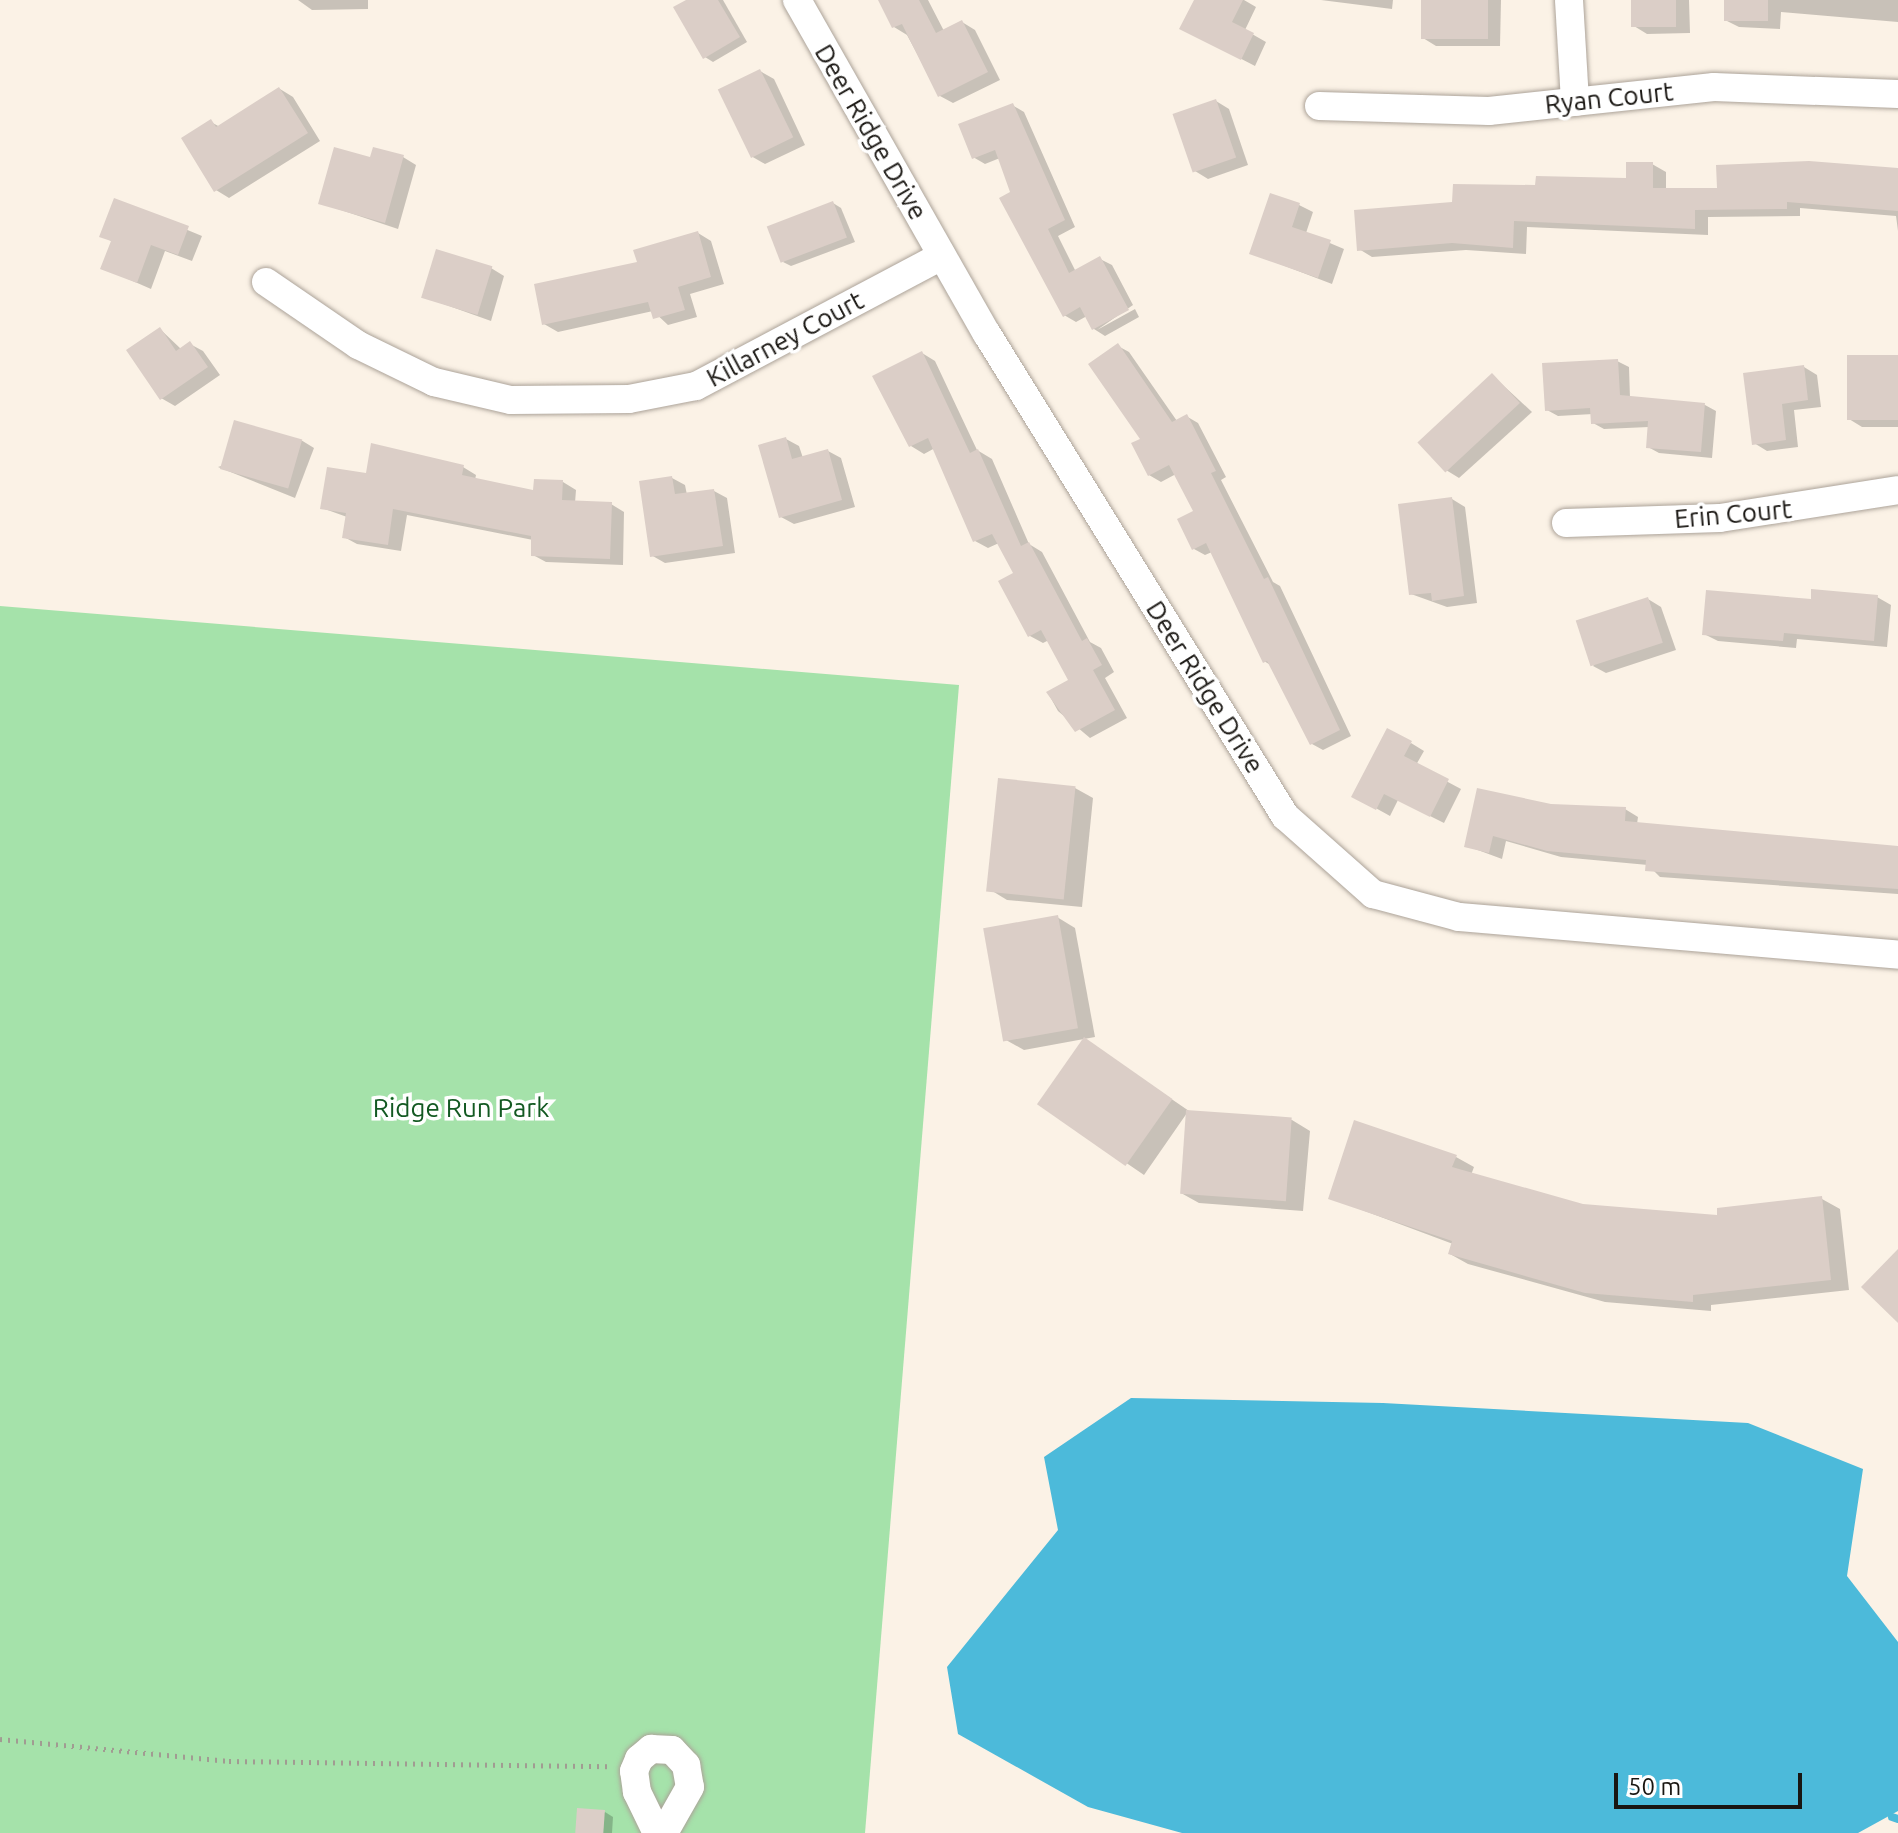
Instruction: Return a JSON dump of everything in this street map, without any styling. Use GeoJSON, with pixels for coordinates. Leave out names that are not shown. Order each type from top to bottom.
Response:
{"type":"FeatureCollection","features":[{"type":"Feature","properties":{"kind":"street","name":"Deer Ridge Drive"},"geometry":{"type":"LineString","coordinates":[[797,0],[942,256],[1285,816],[1373,894],[1459,917],[1898,955]]}},
{"type":"Feature","properties":{"kind":"street"},"geometry":{"type":"LineString","coordinates":[[1569,0],[1575,102]]}},
{"type":"Feature","properties":{"kind":"street","name":"Ryan Court"},"geometry":{"type":"LineString","coordinates":[[1319,106],[1489,111],[1714,87],[1898,94]]}},
{"type":"Feature","properties":{"kind":"street","name":"Killarney Court"},"geometry":{"type":"LineString","coordinates":[[266,282],[358,345],[434,382],[511,400],[629,399],[696,386],[942,256]]}},
{"type":"Feature","properties":{"kind":"street","name":"Erin Court"},"geometry":{"type":"LineString","coordinates":[[1566,523],[1720,518],[1898,490]]}},
{"type":"Feature","properties":{"kind":"street"},"geometry":{"type":"LineString","coordinates":[[657,1833],[637,1792],[634,1771],[639,1759],[651,1749],[672,1750],[686,1765],[690,1787],[664,1833]]}},
{"type":"Feature","properties":{"kind":"path"},"geometry":{"type":"LineString","coordinates":[[0,1739],[240,1762],[447,1761],[604,1765],[634,1771]]}},
{"type":"Feature","properties":{"kind":"green space","name":"Ridge Run Park"},"geometry":{"type":"Polygon","coordinates":[[[0,606],[959,685],[865,1833],[0,1833],[0,606]]]}},
{"type":"Feature","properties":{"kind":"water"},"geometry":{"type":"Polygon","coordinates":[[[1131,1398],[1383,1403],[1748,1423],[1863,1469],[1847,1576],[1898,1642],[1898,1811],[1858,1833],[1182,1833],[1088,1807],[958,1734],[947,1667],[1058,1530],[1044,1457],[1131,1398]]]}},
{"type":"Feature","properties":{"kind":"building"},"geometry":{"type":"Polygon","coordinates":[[[686,0],[718,0],[740,37],[703,59],[673,7],[686,0]]]}},
{"type":"Feature","properties":{"kind":"building"},"geometry":{"type":"Polygon","coordinates":[[[878,0],[919,0],[936,33],[962,20],[988,72],[938,97],[902,24],[892,28],[878,0]]]}},
{"type":"Feature","properties":{"kind":"building"},"geometry":{"type":"Polygon","coordinates":[[[1194,0],[1243,0],[1232,22],[1254,33],[1241,60],[1179,29],[1194,0]]]}},
{"type":"Feature","properties":{"kind":"building"},"geometry":{"type":"Polygon","coordinates":[[[1421,0],[1488,0],[1488,39],[1421,39],[1421,0]]]}},
{"type":"Feature","properties":{"kind":"building"},"geometry":{"type":"Polygon","coordinates":[[[1631,0],[1676,0],[1676,27],[1631,27],[1631,0]]]}},
{"type":"Feature","properties":{"kind":"building"},"geometry":{"type":"Polygon","coordinates":[[[1724,0],[1768,0],[1768,21],[1724,21],[1724,0]]]}},
{"type":"Feature","properties":{"kind":"building"},"geometry":{"type":"Polygon","coordinates":[[[760,69],[793,137],[751,158],[718,90],[760,69]]]}},
{"type":"Feature","properties":{"kind":"building"},"geometry":{"type":"Polygon","coordinates":[[[279,87],[308,133],[214,192],[181,138],[211,119],[216,127],[279,87]]]}},
{"type":"Feature","properties":{"kind":"building"},"geometry":{"type":"Polygon","coordinates":[[[1216,99],[1236,158],[1193,173],[1173,114],[1216,99]]]}},
{"type":"Feature","properties":{"kind":"building"},"geometry":{"type":"Polygon","coordinates":[[[1013,103],[1065,220],[1048,229],[1069,273],[1100,256],[1129,310],[1092,330],[1080,307],[1063,317],[999,198],[1010,192],[995,150],[972,159],[958,124],[1013,103]]]}},
{"type":"Feature","properties":{"kind":"building"},"geometry":{"type":"Polygon","coordinates":[[[334,147],[370,157],[373,147],[404,155],[385,223],[318,204],[334,147]]]}},
{"type":"Feature","properties":{"kind":"building"},"geometry":{"type":"Polygon","coordinates":[[[1809,161],[1898,168],[1898,211],[1787,202],[1787,209],[1695,210],[1695,229],[1514,221],[1513,248],[1452,243],[1357,251],[1354,210],[1452,202],[1453,184],[1535,185],[1536,176],[1626,178],[1626,162],[1653,162],[1653,188],[1717,188],[1716,165],[1809,161]]]}},
{"type":"Feature","properties":{"kind":"building"},"geometry":{"type":"Polygon","coordinates":[[[1270,193],[1300,203],[1292,227],[1331,240],[1318,278],[1249,254],[1270,193]]]}},
{"type":"Feature","properties":{"kind":"building"},"geometry":{"type":"Polygon","coordinates":[[[114,198],[189,226],[178,255],[151,245],[137,283],[100,269],[111,241],[99,237],[114,198]]]}},
{"type":"Feature","properties":{"kind":"building"},"geometry":{"type":"Polygon","coordinates":[[[833,201],[847,237],[781,263],[767,226],[833,201]]]}},
{"type":"Feature","properties":{"kind":"building"},"geometry":{"type":"Polygon","coordinates":[[[698,231],[711,277],[678,287],[685,310],[653,319],[648,302],[542,325],[534,284],[637,262],[633,250],[698,231]]]}},
{"type":"Feature","properties":{"kind":"building"},"geometry":{"type":"Polygon","coordinates":[[[436,249],[492,266],[478,315],[421,298],[436,249]]]}},
{"type":"Feature","properties":{"kind":"building"},"geometry":{"type":"Polygon","coordinates":[[[160,327],[176,351],[190,341],[208,367],[160,400],[126,350],[160,327]]]}},
{"type":"Feature","properties":{"kind":"building"},"geometry":{"type":"Polygon","coordinates":[[[1118,343],[1172,422],[1187,414],[1216,471],[1211,473],[1264,579],[1268,577],[1340,730],[1310,745],[1267,661],[1263,663],[1206,543],[1192,550],[1177,519],[1193,511],[1169,465],[1148,476],[1131,443],[1140,439],[1088,364],[1118,343]]]}},
{"type":"Feature","properties":{"kind":"building"},"geometry":{"type":"Polygon","coordinates":[[[922,351],[970,453],[978,449],[1021,546],[1029,542],[1082,641],[1087,638],[1102,665],[1093,670],[1115,710],[1075,732],[1046,692],[1068,680],[1041,630],[1028,637],[998,581],[1013,573],[992,534],[973,542],[928,438],[909,447],[872,376],[922,351]]]}},
{"type":"Feature","properties":{"kind":"building"},"geometry":{"type":"Polygon","coordinates":[[[1847,355],[1898,355],[1898,420],[1847,420],[1847,355]]]}},
{"type":"Feature","properties":{"kind":"building"},"geometry":{"type":"Polygon","coordinates":[[[1618,359],[1620,395],[1705,403],[1701,452],[1646,448],[1648,421],[1591,424],[1590,408],[1545,411],[1542,363],[1618,359]]]}},
{"type":"Feature","properties":{"kind":"building"},"geometry":{"type":"Polygon","coordinates":[[[1804,365],[1808,400],[1782,404],[1786,440],[1752,445],[1743,373],[1804,365]]]}},
{"type":"Feature","properties":{"kind":"building"},"geometry":{"type":"Polygon","coordinates":[[[1492,373],[1520,403],[1445,473],[1417,443],[1492,373]]]}},
{"type":"Feature","properties":{"kind":"building"},"geometry":{"type":"Polygon","coordinates":[[[234,420],[302,440],[288,489],[220,469],[234,420]]]}},
{"type":"Feature","properties":{"kind":"building"},"geometry":{"type":"Polygon","coordinates":[[[786,437],[792,459],[828,449],[842,500],[779,518],[758,445],[786,437]]]}},
{"type":"Feature","properties":{"kind":"building"},"geometry":{"type":"Polygon","coordinates":[[[371,443],[464,465],[462,475],[533,490],[534,479],[563,480],[562,500],[612,502],[610,559],[531,556],[531,536],[393,509],[388,545],[342,538],[346,513],[320,509],[327,467],[366,473],[371,443]]]}},
{"type":"Feature","properties":{"kind":"building"},"geometry":{"type":"Polygon","coordinates":[[[672,476],[675,494],[714,489],[723,546],[650,557],[639,481],[672,476]]]}},
{"type":"Feature","properties":{"kind":"building"},"geometry":{"type":"Polygon","coordinates":[[[1452,497],[1464,596],[1432,601],[1431,593],[1409,595],[1398,504],[1452,497]]]}},
{"type":"Feature","properties":{"kind":"building"},"geometry":{"type":"Polygon","coordinates":[[[1811,589],[1878,595],[1874,641],[1784,633],[1783,641],[1702,635],[1706,590],[1811,599],[1811,589]]]}},
{"type":"Feature","properties":{"kind":"building"},"geometry":{"type":"Polygon","coordinates":[[[1648,597],[1663,643],[1591,666],[1576,620],[1648,597]]]}},
{"type":"Feature","properties":{"kind":"building"},"geometry":{"type":"Polygon","coordinates":[[[1387,728],[1412,741],[1404,756],[1449,779],[1430,817],[1384,794],[1376,810],[1351,797],[1387,728]]]}},
{"type":"Feature","properties":{"kind":"building"},"geometry":{"type":"Polygon","coordinates":[[[998,778],[1076,786],[1064,900],[986,891],[998,778]]]}},
{"type":"Feature","properties":{"kind":"building"},"geometry":{"type":"Polygon","coordinates":[[[1477,788],[1551,804],[1626,807],[1625,821],[1898,846],[1898,889],[1645,871],[1646,860],[1547,851],[1493,836],[1489,853],[1464,847],[1477,788]]]}},
{"type":"Feature","properties":{"kind":"building"},"geometry":{"type":"Polygon","coordinates":[[[1058,915],[1078,1028],[1003,1041],[983,928],[1058,915]]]}},
{"type":"Feature","properties":{"kind":"building"},"geometry":{"type":"Polygon","coordinates":[[[1084,1037],[1172,1099],[1125,1166],[1037,1104],[1084,1037]]]}},
{"type":"Feature","properties":{"kind":"building"},"geometry":{"type":"Polygon","coordinates":[[[1186,1110],[1292,1117],[1286,1201],[1180,1194],[1186,1110]]]}},
{"type":"Feature","properties":{"kind":"building"},"geometry":{"type":"Polygon","coordinates":[[[1354,1120],[1457,1155],[1452,1167],[1583,1204],[1717,1215],[1717,1208],[1822,1196],[1831,1280],[1693,1295],[1693,1302],[1585,1293],[1448,1254],[1452,1241],[1328,1199],[1354,1120]]]}},
{"type":"Feature","properties":{"kind":"building"},"geometry":{"type":"Polygon","coordinates":[[[1898,1249],[1898,1323],[1861,1287],[1898,1249]]]}},
{"type":"Feature","properties":{"kind":"building"},"geometry":{"type":"Polygon","coordinates":[[[577,1808],[605,1810],[603,1833],[575,1833],[577,1808]]]}},
{"type":"Feature","properties":{"kind":"waterway"},"geometry":{"type":"LineString","coordinates":[[1892,1817],[1898,1819]]}}]}
